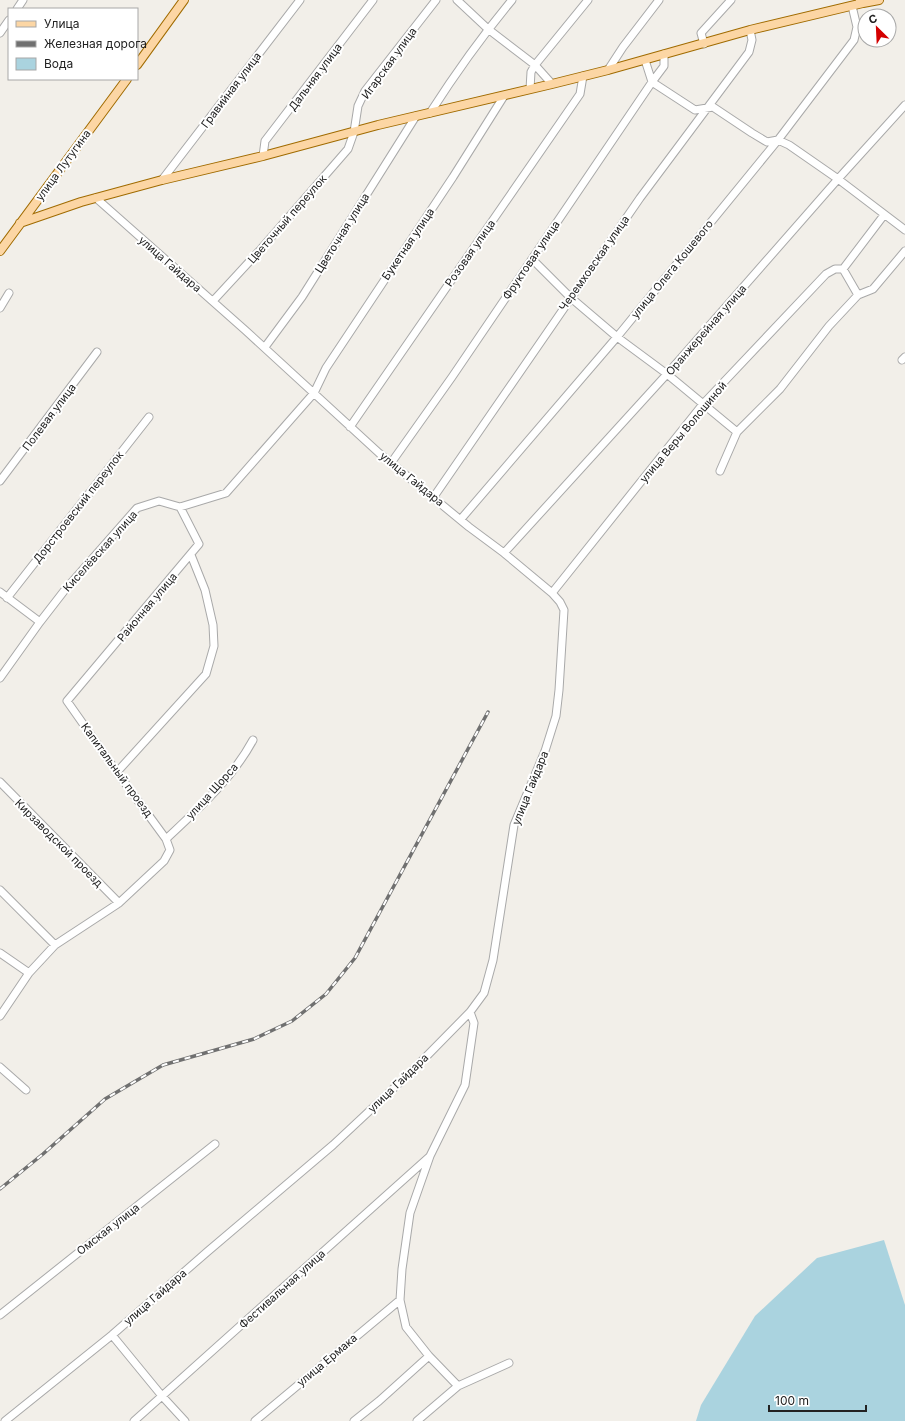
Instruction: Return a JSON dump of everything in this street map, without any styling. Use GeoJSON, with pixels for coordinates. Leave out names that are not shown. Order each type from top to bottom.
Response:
{"type":"FeatureCollection","features":[{"type":"Feature","properties":{"kind":"main road"},"geometry":{"type":"LineString","coordinates":[[138,64],[184,0]]}},
{"type":"Feature","properties":{"kind":"main road"},"geometry":{"type":"LineString","coordinates":[[20,223],[81,202],[162,180],[263,156],[416,116],[530,90],[704,44],[750,30],[852,6],[861,2],[879,0]]}},
{"type":"Feature","properties":{"kind":"main road","name":"улица Лутугина"},"geometry":{"type":"LineString","coordinates":[[0,251],[126,80]]}},
{"type":"Feature","properties":{"kind":"street","name":"Гравийная улица"},"geometry":{"type":"LineString","coordinates":[[162,180],[300,0]]}},
{"type":"Feature","properties":{"kind":"street","name":"Дальняя улица"},"geometry":{"type":"LineString","coordinates":[[263,156],[266,141],[373,0]]}},
{"type":"Feature","properties":{"kind":"street","name":"Игарская улица"},"geometry":{"type":"LineString","coordinates":[[354,132],[358,106],[365,92],[436,0]]}},
{"type":"Feature","properties":{"kind":"street"},"geometry":{"type":"LineString","coordinates":[[457,0],[488,29],[535,65],[552,84]]}},
{"type":"Feature","properties":{"kind":"street"},"geometry":{"type":"LineString","coordinates":[[430,113],[452,79],[488,29],[512,0]]}},
{"type":"Feature","properties":{"kind":"street"},"geometry":{"type":"LineString","coordinates":[[530,90],[531,72],[535,65],[588,0]]}},
{"type":"Feature","properties":{"kind":"street"},"geometry":{"type":"LineString","coordinates":[[608,70],[623,47],[659,0]]}},
{"type":"Feature","properties":{"kind":"street"},"geometry":{"type":"LineString","coordinates":[[704,44],[702,34],[731,0]]}},
{"type":"Feature","properties":{"kind":"street","name":"улица Олега Кошевого"},"geometry":{"type":"LineString","coordinates":[[461,519],[617,337],[778,140],[854,40],[857,27],[852,6]]}},
{"type":"Feature","properties":{"kind":"street"},"geometry":{"type":"LineString","coordinates":[[0,33],[8,21]]}},
{"type":"Feature","properties":{"kind":"street","name":"Черемховская улица"},"geometry":{"type":"LineString","coordinates":[[433,498],[640,198],[749,52],[752,40],[750,30]]}},
{"type":"Feature","properties":{"kind":"street","name":"Фруктовая улица"},"geometry":{"type":"LineString","coordinates":[[391,463],[452,377],[664,66],[664,54]]}},
{"type":"Feature","properties":{"kind":"street"},"geometry":{"type":"LineString","coordinates":[[645,60],[652,82],[695,110],[713,107],[767,142],[778,140],[789,145],[838,179],[905,230]]}},
{"type":"Feature","properties":{"kind":"street","name":"Розовая улица"},"geometry":{"type":"LineString","coordinates":[[350,427],[580,94],[583,76]]}},
{"type":"Feature","properties":{"kind":"street","name":"Букетная улица"},"geometry":{"type":"LineString","coordinates":[[314,393],[326,368],[453,178],[504,96]]}},
{"type":"Feature","properties":{"kind":"street","name":"Оранжерейная улица"},"geometry":{"type":"LineString","coordinates":[[504,554],[667,374],[905,105]]}},
{"type":"Feature","properties":{"kind":"street","name":"Цветочная улица"},"geometry":{"type":"LineString","coordinates":[[264,347],[302,297],[416,116]]}},
{"type":"Feature","properties":{"kind":"street","name":"Цветочный переулок"},"geometry":{"type":"LineString","coordinates":[[213,301],[261,249],[348,149],[354,132]]}},
{"type":"Feature","properties":{"kind":"street","name":"улица Гайдара"},"geometry":{"type":"LineString","coordinates":[[4,1421],[112,1336],[333,1144],[410,1073],[470,1012],[484,993],[491,968],[514,825],[545,751],[556,716],[559,690],[564,610],[560,602],[552,593],[391,463],[213,301],[96,198]]}},
{"type":"Feature","properties":{"kind":"street"},"geometry":{"type":"LineString","coordinates":[[858,295],[843,269],[884,214]]}},
{"type":"Feature","properties":{"kind":"street"},"geometry":{"type":"LineString","coordinates":[[720,471],[737,432],[780,389],[829,326],[858,295],[874,289],[905,251]]}},
{"type":"Feature","properties":{"kind":"street"},"geometry":{"type":"LineString","coordinates":[[532,259],[570,298],[617,337],[667,374],[737,432]]}},
{"type":"Feature","properties":{"kind":"street","name":"улица Веры Волошиной"},"geometry":{"type":"LineString","coordinates":[[552,593],[704,404],[826,274],[835,269],[843,269]]}},
{"type":"Feature","properties":{"kind":"street"},"geometry":{"type":"LineString","coordinates":[[0,308],[10,293]]}},
{"type":"Feature","properties":{"kind":"street","name":"Полевая улица"},"geometry":{"type":"LineString","coordinates":[[0,481],[97,352]]}},
{"type":"Feature","properties":{"kind":"street"},"geometry":{"type":"LineString","coordinates":[[180,507],[226,493],[314,393]]}},
{"type":"Feature","properties":{"kind":"street","name":"Дорстроевский переулок"},"geometry":{"type":"LineString","coordinates":[[7,598],[149,418]]}},
{"type":"Feature","properties":{"kind":"street","name":"Киселёвская улица"},"geometry":{"type":"LineString","coordinates":[[0,678],[64,591],[137,508],[159,501],[180,507]]}},
{"type":"Feature","properties":{"kind":"street","name":"Районная улица"},"geometry":{"type":"LineString","coordinates":[[67,701],[199,544],[180,507]]}},
{"type":"Feature","properties":{"kind":"street"},"geometry":{"type":"LineString","coordinates":[[117,772],[206,674],[214,646],[213,625],[205,590],[191,555]]}},
{"type":"Feature","properties":{"kind":"street"},"geometry":{"type":"LineString","coordinates":[[0,592],[40,622]]}},
{"type":"Feature","properties":{"kind":"street","name":"Капитальный проезд"},"geometry":{"type":"LineString","coordinates":[[67,701],[166,839]]}},
{"type":"Feature","properties":{"kind":"street","name":"улица Щорса"},"geometry":{"type":"LineString","coordinates":[[166,839],[200,808],[230,774],[253,740]]}},
{"type":"Feature","properties":{"kind":"street","name":"Кирзаводской проезд"},"geometry":{"type":"LineString","coordinates":[[0,782],[119,903]]}},
{"type":"Feature","properties":{"kind":"street"},"geometry":{"type":"LineString","coordinates":[[0,1016],[29,973],[55,945],[119,903],[164,861],[170,850],[166,839]]}},
{"type":"Feature","properties":{"kind":"street"},"geometry":{"type":"LineString","coordinates":[[0,890],[55,945]]}},
{"type":"Feature","properties":{"kind":"street"},"geometry":{"type":"LineString","coordinates":[[0,953],[29,973]]}},
{"type":"Feature","properties":{"kind":"street"},"geometry":{"type":"LineString","coordinates":[[458,1386],[429,1356],[406,1327],[400,1300],[402,1269],[410,1213],[430,1156],[465,1085],[474,1023],[470,1012]]}},
{"type":"Feature","properties":{"kind":"street"},"geometry":{"type":"LineString","coordinates":[[0,1067],[26,1090]]}},
{"type":"Feature","properties":{"kind":"street","name":"Омская улица"},"geometry":{"type":"LineString","coordinates":[[0,1315],[215,1144]]}},
{"type":"Feature","properties":{"kind":"street","name":"Фестивальная улица"},"geometry":{"type":"LineString","coordinates":[[134,1421],[430,1156]]}},
{"type":"Feature","properties":{"kind":"street","name":"улица Ермака"},"geometry":{"type":"LineString","coordinates":[[255,1421],[400,1300]]}},
{"type":"Feature","properties":{"kind":"street"},"geometry":{"type":"LineString","coordinates":[[112,1336],[185,1421]]}},
{"type":"Feature","properties":{"kind":"street"},"geometry":{"type":"LineString","coordinates":[[354,1421],[379,1401],[429,1356]]}},
{"type":"Feature","properties":{"kind":"street"},"geometry":{"type":"LineString","coordinates":[[417,1421],[458,1386],[509,1363]]}},
{"type":"Feature","properties":{"kind":"water"},"geometry":{"type":"Polygon","coordinates":[[[884,1240],[905,1305],[905,1421],[696,1421],[701,1405],[755,1316],[817,1258],[884,1240]]]}},
{"type":"Feature","properties":{"kind":"railway"},"geometry":{"type":"LineString","coordinates":[[0,1189],[43,1154],[105,1099],[163,1065],[254,1039],[292,1021],[326,994],[355,958],[488,712]]}}]}
